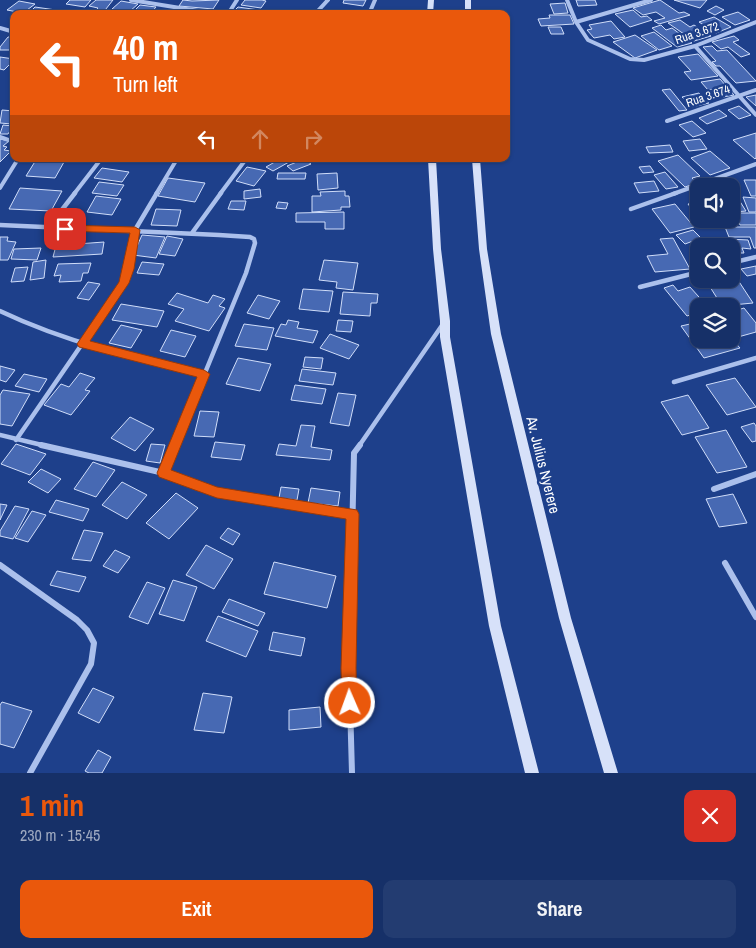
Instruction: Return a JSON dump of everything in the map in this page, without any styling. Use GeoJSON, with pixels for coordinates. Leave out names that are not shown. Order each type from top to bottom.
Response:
{"type":"FeatureCollection","features":[{"type":"Feature","properties":{"kind":"main road"},"geometry":{"type":"LineString","coordinates":[[432,162],[437,249],[445,337],[495,626],[532,773]]}},
{"type":"Feature","properties":{"kind":"main road","name":"Av. Julius Nyerere"},"geometry":{"type":"LineString","coordinates":[[476,162],[483,248],[496,334],[565,618],[611,773]]}},
{"type":"Feature","properties":{"kind":"street"},"geometry":{"type":"LineString","coordinates":[[132,0],[193,10]]}},
{"type":"Feature","properties":{"kind":"street"},"geometry":{"type":"LineString","coordinates":[[319,10],[328,0]]}},
{"type":"Feature","properties":{"kind":"street"},"geometry":{"type":"LineString","coordinates":[[567,0],[576,22],[650,0]]}},
{"type":"Feature","properties":{"kind":"street","name":"Rua 3.672"},"geometry":{"type":"LineString","coordinates":[[576,22],[588,40],[630,59],[644,60],[695,46],[756,22]]}},
{"type":"Feature","properties":{"kind":"street"},"geometry":{"type":"LineString","coordinates":[[695,46],[756,115]]}},
{"type":"Feature","properties":{"kind":"street","name":"Rua 3.674"},"geometry":{"type":"LineString","coordinates":[[666,121],[756,90]]}},
{"type":"Feature","properties":{"kind":"street"},"geometry":{"type":"LineString","coordinates":[[0,188],[16,162]]}},
{"type":"Feature","properties":{"kind":"street"},"geometry":{"type":"LineString","coordinates":[[47,228],[99,162]]}},
{"type":"Feature","properties":{"kind":"street"},"geometry":{"type":"LineString","coordinates":[[16,440],[124,283],[129,269],[135,230],[174,162]]}},
{"type":"Feature","properties":{"kind":"street"},"geometry":{"type":"LineString","coordinates":[[192,232],[244,162]]}},
{"type":"Feature","properties":{"kind":"street"},"geometry":{"type":"LineString","coordinates":[[631,209],[756,164]]}},
{"type":"Feature","properties":{"kind":"street"},"geometry":{"type":"LineString","coordinates":[[0,225],[192,232],[250,237],[255,242],[246,273],[164,473]]}},
{"type":"Feature","properties":{"kind":"street"},"geometry":{"type":"LineString","coordinates":[[740,261],[756,257]]}},
{"type":"Feature","properties":{"kind":"street"},"geometry":{"type":"LineString","coordinates":[[640,287],[690,274]]}},
{"type":"Feature","properties":{"kind":"street"},"geometry":{"type":"LineString","coordinates":[[0,311],[18,320],[83,344],[204,374]]}},
{"type":"Feature","properties":{"kind":"street"},"geometry":{"type":"LineString","coordinates":[[352,773],[348,668],[354,453],[445,322]]}},
{"type":"Feature","properties":{"kind":"street"},"geometry":{"type":"LineString","coordinates":[[674,382],[756,358]]}},
{"type":"Feature","properties":{"kind":"street"},"geometry":{"type":"LineString","coordinates":[[0,435],[164,473],[217,492],[353,514]]}},
{"type":"Feature","properties":{"kind":"street"},"geometry":{"type":"LineString","coordinates":[[714,489],[756,474]]}},
{"type":"Feature","properties":{"kind":"street"},"geometry":{"type":"LineString","coordinates":[[725,563],[756,617]]}},
{"type":"Feature","properties":{"kind":"street"},"geometry":{"type":"LineString","coordinates":[[0,565],[77,620],[87,630],[94,643],[91,664],[30,773]]}},
{"type":"Feature","properties":{"kind":"building"},"geometry":{"type":"Polygon","coordinates":[[[70,0],[91,0],[85,7],[66,4],[70,0]]]}},
{"type":"Feature","properties":{"kind":"building"},"geometry":{"type":"Polygon","coordinates":[[[96,0],[113,0],[105,10],[96,10],[98,8],[89,6],[96,0]]]}},
{"type":"Feature","properties":{"kind":"building"},"geometry":{"type":"Polygon","coordinates":[[[183,0],[219,0],[213,9],[179,6],[183,0]]]}},
{"type":"Feature","properties":{"kind":"building"},"geometry":{"type":"Polygon","coordinates":[[[245,0],[266,1],[261,8],[241,5],[245,0]]]}},
{"type":"Feature","properties":{"kind":"building"},"geometry":{"type":"Polygon","coordinates":[[[344,0],[366,0],[363,6],[343,3],[344,0]]]}},
{"type":"Feature","properties":{"kind":"building"},"geometry":{"type":"Polygon","coordinates":[[[576,0],[595,0],[597,5],[578,6],[576,0]]]}},
{"type":"Feature","properties":{"kind":"building"},"geometry":{"type":"Polygon","coordinates":[[[660,0],[679,13],[684,12],[690,15],[659,24],[654,21],[665,18],[656,12],[643,15],[633,8],[660,0]]]}},
{"type":"Feature","properties":{"kind":"building"},"geometry":{"type":"Polygon","coordinates":[[[674,0],[707,0],[700,8],[674,0]]]}},
{"type":"Feature","properties":{"kind":"building"},"geometry":{"type":"Polygon","coordinates":[[[19,1],[35,4],[27,10],[7,10],[19,1]]]}},
{"type":"Feature","properties":{"kind":"building"},"geometry":{"type":"Polygon","coordinates":[[[121,1],[138,4],[131,10],[112,9],[121,1]]]}},
{"type":"Feature","properties":{"kind":"building"},"geometry":{"type":"Polygon","coordinates":[[[565,3],[568,13],[554,14],[550,4],[565,3]]]}},
{"type":"Feature","properties":{"kind":"building"},"geometry":{"type":"Polygon","coordinates":[[[140,5],[156,7],[153,10],[135,10],[140,5]]]}},
{"type":"Feature","properties":{"kind":"building"},"geometry":{"type":"Polygon","coordinates":[[[716,6],[724,10],[715,15],[707,11],[716,6]]]}},
{"type":"Feature","properties":{"kind":"building"},"geometry":{"type":"Polygon","coordinates":[[[35,7],[56,10],[32,10],[35,7]]]}},
{"type":"Feature","properties":{"kind":"building"},"geometry":{"type":"Polygon","coordinates":[[[238,7],[259,10],[235,10],[238,7]]]}},
{"type":"Feature","properties":{"kind":"building"},"geometry":{"type":"Polygon","coordinates":[[[633,10],[641,17],[647,16],[652,20],[630,27],[615,14],[633,10]]]}},
{"type":"Feature","properties":{"kind":"building"},"geometry":{"type":"Polygon","coordinates":[[[738,12],[750,20],[735,25],[722,17],[738,12]]]}},
{"type":"Feature","properties":{"kind":"building"},"geometry":{"type":"Polygon","coordinates":[[[549,15],[570,15],[574,24],[541,26],[538,19],[550,18],[549,15]]]}},
{"type":"Feature","properties":{"kind":"building"},"geometry":{"type":"Polygon","coordinates":[[[714,17],[731,27],[716,33],[699,22],[714,17]]]}},
{"type":"Feature","properties":{"kind":"building"},"geometry":{"type":"Polygon","coordinates":[[[680,20],[690,27],[694,25],[711,36],[694,41],[668,23],[680,20]]]}},
{"type":"Feature","properties":{"kind":"building"},"geometry":{"type":"Polygon","coordinates":[[[611,21],[625,37],[614,39],[610,35],[594,38],[587,30],[592,29],[589,25],[611,21]]]}},
{"type":"Feature","properties":{"kind":"building"},"geometry":{"type":"Polygon","coordinates":[[[661,25],[666,30],[672,28],[692,43],[677,47],[652,28],[661,25]]]}},
{"type":"Feature","properties":{"kind":"building"},"geometry":{"type":"Polygon","coordinates":[[[548,27],[561,27],[564,34],[551,34],[548,27]]]}},
{"type":"Feature","properties":{"kind":"building"},"geometry":{"type":"Polygon","coordinates":[[[654,32],[672,46],[659,50],[641,36],[654,32]]]}},
{"type":"Feature","properties":{"kind":"building"},"geometry":{"type":"Polygon","coordinates":[[[635,35],[657,50],[635,58],[613,42],[635,35]]]}},
{"type":"Feature","properties":{"kind":"building"},"geometry":{"type":"Polygon","coordinates":[[[734,36],[739,40],[733,42],[750,54],[741,57],[728,47],[721,49],[712,42],[734,36]]]}},
{"type":"Feature","properties":{"kind":"building"},"geometry":{"type":"Polygon","coordinates":[[[10,37],[9,50],[0,50],[0,47],[10,37]]]}},
{"type":"Feature","properties":{"kind":"building"},"geometry":{"type":"Polygon","coordinates":[[[712,46],[717,51],[727,50],[756,81],[736,83],[720,66],[716,66],[712,62],[716,61],[703,47],[712,46]]]}},
{"type":"Feature","properties":{"kind":"building"},"geometry":{"type":"Polygon","coordinates":[[[698,54],[718,76],[691,80],[684,72],[691,71],[678,57],[698,54]]]}},
{"type":"Feature","properties":{"kind":"building"},"geometry":{"type":"Polygon","coordinates":[[[0,57],[10,58],[10,64],[4,70],[0,69],[0,57]]]}},
{"type":"Feature","properties":{"kind":"building"},"geometry":{"type":"Polygon","coordinates":[[[720,79],[734,95],[723,97],[715,89],[708,90],[701,82],[720,79]]]}},
{"type":"Feature","properties":{"kind":"building"},"geometry":{"type":"Polygon","coordinates":[[[670,89],[687,110],[679,111],[662,90],[670,89]]]}},
{"type":"Feature","properties":{"kind":"building"},"geometry":{"type":"Polygon","coordinates":[[[699,93],[709,103],[692,107],[682,97],[699,93]]]}},
{"type":"Feature","properties":{"kind":"building"},"geometry":{"type":"Polygon","coordinates":[[[756,95],[756,106],[746,97],[756,95]]]}},
{"type":"Feature","properties":{"kind":"building"},"geometry":{"type":"Polygon","coordinates":[[[739,106],[751,115],[739,119],[728,110],[739,106]]]}},
{"type":"Feature","properties":{"kind":"building"},"geometry":{"type":"Polygon","coordinates":[[[2,110],[10,111],[10,124],[0,123],[2,110]]]}},
{"type":"Feature","properties":{"kind":"building"},"geometry":{"type":"Polygon","coordinates":[[[719,110],[727,116],[707,124],[699,118],[719,110]]]}},
{"type":"Feature","properties":{"kind":"building"},"geometry":{"type":"Polygon","coordinates":[[[692,121],[706,133],[693,137],[679,125],[692,121]]]}},
{"type":"Feature","properties":{"kind":"building"},"geometry":{"type":"Polygon","coordinates":[[[3,125],[10,126],[8,134],[0,134],[3,125]]]}},
{"type":"Feature","properties":{"kind":"building"},"geometry":{"type":"Polygon","coordinates":[[[756,133],[756,158],[755,159],[733,140],[756,133]]]}},
{"type":"Feature","properties":{"kind":"building"},"geometry":{"type":"Polygon","coordinates":[[[0,139],[9,141],[3,146],[7,147],[4,150],[10,152],[0,162],[0,139]]]}},
{"type":"Feature","properties":{"kind":"building"},"geometry":{"type":"Polygon","coordinates":[[[700,139],[707,149],[689,151],[683,141],[700,139]]]}},
{"type":"Feature","properties":{"kind":"building"},"geometry":{"type":"Polygon","coordinates":[[[670,145],[673,152],[649,153],[646,147],[670,145]]]}},
{"type":"Feature","properties":{"kind":"building"},"geometry":{"type":"Polygon","coordinates":[[[710,151],[730,168],[710,175],[691,158],[710,151]]]}},
{"type":"Feature","properties":{"kind":"building"},"geometry":{"type":"Polygon","coordinates":[[[678,155],[700,176],[690,178],[690,185],[685,187],[658,161],[678,155]]]}},
{"type":"Feature","properties":{"kind":"building"},"geometry":{"type":"Polygon","coordinates":[[[35,162],[64,162],[55,178],[26,176],[35,162]]]}},
{"type":"Feature","properties":{"kind":"building"},"geometry":{"type":"Polygon","coordinates":[[[275,162],[289,162],[273,171],[266,167],[275,162]]]}},
{"type":"Feature","properties":{"kind":"building"},"geometry":{"type":"Polygon","coordinates":[[[297,162],[308,162],[311,164],[293,171],[287,166],[297,162]]]}},
{"type":"Feature","properties":{"kind":"building"},"geometry":{"type":"Polygon","coordinates":[[[650,166],[654,172],[643,173],[639,167],[650,166]]]}},
{"type":"Feature","properties":{"kind":"building"},"geometry":{"type":"Polygon","coordinates":[[[247,167],[266,171],[254,186],[236,181],[247,167]]]}},
{"type":"Feature","properties":{"kind":"building"},"geometry":{"type":"Polygon","coordinates":[[[102,168],[129,172],[122,182],[94,178],[102,168]]]}},
{"type":"Feature","properties":{"kind":"building"},"geometry":{"type":"Polygon","coordinates":[[[665,172],[678,187],[666,189],[654,175],[665,172]]]}},
{"type":"Feature","properties":{"kind":"building"},"geometry":{"type":"Polygon","coordinates":[[[278,173],[306,173],[305,179],[277,179],[278,173]]]}},
{"type":"Feature","properties":{"kind":"building"},"geometry":{"type":"Polygon","coordinates":[[[337,173],[338,188],[318,190],[317,174],[337,173]]]}},
{"type":"Feature","properties":{"kind":"building"},"geometry":{"type":"Polygon","coordinates":[[[168,178],[205,183],[195,202],[158,196],[168,178]]]}},
{"type":"Feature","properties":{"kind":"building"},"geometry":{"type":"Polygon","coordinates":[[[744,180],[756,180],[756,196],[751,196],[744,180]]]}},
{"type":"Feature","properties":{"kind":"building"},"geometry":{"type":"Polygon","coordinates":[[[654,181],[659,191],[639,193],[634,183],[654,181]]]}},
{"type":"Feature","properties":{"kind":"building"},"geometry":{"type":"Polygon","coordinates":[[[99,182],[124,185],[117,196],[92,193],[99,182]]]}},
{"type":"Feature","properties":{"kind":"building"},"geometry":{"type":"Polygon","coordinates":[[[20,188],[62,191],[51,211],[9,209],[20,188]]]}},
{"type":"Feature","properties":{"kind":"building"},"geometry":{"type":"Polygon","coordinates":[[[260,189],[261,197],[244,199],[244,191],[260,189]]]}},
{"type":"Feature","properties":{"kind":"building"},"geometry":{"type":"Polygon","coordinates":[[[345,191],[345,196],[349,196],[350,207],[341,207],[341,210],[312,212],[312,196],[321,196],[320,192],[345,191]]]}},
{"type":"Feature","properties":{"kind":"building"},"geometry":{"type":"Polygon","coordinates":[[[96,196],[121,199],[112,215],[87,212],[96,196]]]}},
{"type":"Feature","properties":{"kind":"building"},"geometry":{"type":"Polygon","coordinates":[[[743,197],[756,198],[756,212],[749,212],[743,197]]]}},
{"type":"Feature","properties":{"kind":"building"},"geometry":{"type":"Polygon","coordinates":[[[231,201],[246,201],[244,210],[228,209],[231,201]]]}},
{"type":"Feature","properties":{"kind":"building"},"geometry":{"type":"Polygon","coordinates":[[[278,202],[288,203],[286,209],[276,208],[278,202]]]}},
{"type":"Feature","properties":{"kind":"building"},"geometry":{"type":"Polygon","coordinates":[[[740,202],[746,211],[740,212],[740,202]]]}},
{"type":"Feature","properties":{"kind":"building"},"geometry":{"type":"Polygon","coordinates":[[[675,204],[690,222],[690,228],[670,233],[652,209],[675,204]]]}},
{"type":"Feature","properties":{"kind":"building"},"geometry":{"type":"Polygon","coordinates":[[[156,209],[181,210],[177,226],[151,225],[156,209]]]}},
{"type":"Feature","properties":{"kind":"building"},"geometry":{"type":"Polygon","coordinates":[[[344,212],[344,229],[325,229],[325,222],[296,222],[296,213],[344,212]]]}},
{"type":"Feature","properties":{"kind":"building"},"geometry":{"type":"Polygon","coordinates":[[[740,213],[756,213],[756,225],[740,225],[740,213]]]}},
{"type":"Feature","properties":{"kind":"building"},"geometry":{"type":"Polygon","coordinates":[[[756,227],[756,248],[754,248],[750,237],[729,237],[725,228],[756,227]]]}},
{"type":"Feature","properties":{"kind":"building"},"geometry":{"type":"Polygon","coordinates":[[[693,230],[701,238],[690,238],[690,242],[685,244],[676,235],[693,230]]]}},
{"type":"Feature","properties":{"kind":"building"},"geometry":{"type":"Polygon","coordinates":[[[142,235],[165,237],[156,258],[133,255],[142,235]]]}},
{"type":"Feature","properties":{"kind":"building"},"geometry":{"type":"Polygon","coordinates":[[[79,236],[77,244],[104,242],[102,254],[53,257],[58,238],[79,236]]]}},
{"type":"Feature","properties":{"kind":"building"},"geometry":{"type":"Polygon","coordinates":[[[167,236],[183,239],[175,256],[159,254],[167,236]]]}},
{"type":"Feature","properties":{"kind":"building"},"geometry":{"type":"Polygon","coordinates":[[[0,237],[8,237],[7,241],[16,242],[8,260],[0,260],[0,237]]]}},
{"type":"Feature","properties":{"kind":"building"},"geometry":{"type":"Polygon","coordinates":[[[673,238],[690,269],[655,272],[647,256],[668,254],[660,239],[673,238]]]}},
{"type":"Feature","properties":{"kind":"building"},"geometry":{"type":"Polygon","coordinates":[[[740,240],[748,240],[751,249],[742,248],[744,253],[740,253],[740,240]]]}},
{"type":"Feature","properties":{"kind":"building"},"geometry":{"type":"Polygon","coordinates":[[[41,248],[37,260],[11,259],[14,249],[41,248]]]}},
{"type":"Feature","properties":{"kind":"building"},"geometry":{"type":"Polygon","coordinates":[[[46,260],[44,278],[30,280],[33,262],[46,260]]]}},
{"type":"Feature","properties":{"kind":"building"},"geometry":{"type":"Polygon","coordinates":[[[324,260],[358,263],[353,290],[336,288],[337,282],[319,280],[324,260]]]}},
{"type":"Feature","properties":{"kind":"building"},"geometry":{"type":"Polygon","coordinates":[[[142,262],[164,264],[159,275],[137,273],[142,262]]]}},
{"type":"Feature","properties":{"kind":"building"},"geometry":{"type":"Polygon","coordinates":[[[91,263],[88,273],[83,273],[81,281],[59,282],[61,275],[54,276],[58,264],[91,263]]]}},
{"type":"Feature","properties":{"kind":"building"},"geometry":{"type":"Polygon","coordinates":[[[756,266],[756,274],[747,276],[741,269],[756,266]]]}},
{"type":"Feature","properties":{"kind":"building"},"geometry":{"type":"Polygon","coordinates":[[[28,267],[24,281],[11,282],[15,268],[28,267]]]}},
{"type":"Feature","properties":{"kind":"building"},"geometry":{"type":"Polygon","coordinates":[[[88,282],[100,284],[89,300],[77,298],[88,282]]]}},
{"type":"Feature","properties":{"kind":"building"},"geometry":{"type":"Polygon","coordinates":[[[740,283],[753,303],[740,304],[740,298],[717,298],[711,288],[740,288],[740,283]]]}},
{"type":"Feature","properties":{"kind":"building"},"geometry":{"type":"Polygon","coordinates":[[[673,285],[678,291],[690,287],[700,298],[690,298],[690,315],[687,316],[664,288],[673,285]]]}},
{"type":"Feature","properties":{"kind":"building"},"geometry":{"type":"Polygon","coordinates":[[[303,289],[333,291],[329,312],[299,309],[303,289]]]}},
{"type":"Feature","properties":{"kind":"building"},"geometry":{"type":"Polygon","coordinates":[[[343,292],[378,294],[377,303],[371,303],[370,316],[340,314],[343,292]]]}},
{"type":"Feature","properties":{"kind":"building"},"geometry":{"type":"Polygon","coordinates":[[[177,293],[208,303],[213,295],[225,299],[219,306],[225,308],[209,331],[175,321],[184,309],[168,304],[177,293]]]}},
{"type":"Feature","properties":{"kind":"building"},"geometry":{"type":"Polygon","coordinates":[[[258,295],[280,301],[269,319],[247,313],[258,295]]]}},
{"type":"Feature","properties":{"kind":"building"},"geometry":{"type":"Polygon","coordinates":[[[121,304],[164,311],[157,327],[112,320],[121,304]]]}},
{"type":"Feature","properties":{"kind":"building"},"geometry":{"type":"Polygon","coordinates":[[[744,308],[756,323],[756,332],[740,336],[740,309],[744,308]]]}},
{"type":"Feature","properties":{"kind":"building"},"geometry":{"type":"Polygon","coordinates":[[[288,320],[299,322],[297,328],[318,331],[313,343],[275,336],[281,324],[286,325],[288,320]]]}},
{"type":"Feature","properties":{"kind":"building"},"geometry":{"type":"Polygon","coordinates":[[[338,320],[353,321],[351,332],[336,331],[338,320]]]}},
{"type":"Feature","properties":{"kind":"building"},"geometry":{"type":"Polygon","coordinates":[[[244,324],[274,328],[267,350],[235,346],[244,324]]]}},
{"type":"Feature","properties":{"kind":"building"},"geometry":{"type":"Polygon","coordinates":[[[690,324],[690,339],[681,326],[690,324]]]}},
{"type":"Feature","properties":{"kind":"building"},"geometry":{"type":"Polygon","coordinates":[[[121,325],[142,330],[131,348],[109,343],[121,325]]]}},
{"type":"Feature","properties":{"kind":"building"},"geometry":{"type":"Polygon","coordinates":[[[171,330],[196,336],[185,357],[160,351],[171,330]]]}},
{"type":"Feature","properties":{"kind":"building"},"geometry":{"type":"Polygon","coordinates":[[[330,334],[359,345],[349,359],[320,348],[330,334]]]}},
{"type":"Feature","properties":{"kind":"building"},"geometry":{"type":"Polygon","coordinates":[[[697,348],[740,348],[704,358],[697,348]]]}},
{"type":"Feature","properties":{"kind":"building"},"geometry":{"type":"Polygon","coordinates":[[[305,357],[323,358],[321,369],[303,367],[305,357]]]}},
{"type":"Feature","properties":{"kind":"building"},"geometry":{"type":"Polygon","coordinates":[[[238,358],[271,364],[260,391],[226,384],[238,358]]]}},
{"type":"Feature","properties":{"kind":"building"},"geometry":{"type":"Polygon","coordinates":[[[0,366],[15,370],[6,382],[0,380],[0,366]]]}},
{"type":"Feature","properties":{"kind":"building"},"geometry":{"type":"Polygon","coordinates":[[[302,369],[336,373],[333,385],[299,381],[302,369]]]}},
{"type":"Feature","properties":{"kind":"building"},"geometry":{"type":"Polygon","coordinates":[[[80,373],[95,378],[85,390],[90,391],[71,415],[44,405],[61,384],[69,387],[80,373]]]}},
{"type":"Feature","properties":{"kind":"building"},"geometry":{"type":"Polygon","coordinates":[[[24,374],[47,379],[39,392],[15,386],[24,374]]]}},
{"type":"Feature","properties":{"kind":"building"},"geometry":{"type":"Polygon","coordinates":[[[735,378],[756,407],[727,415],[706,385],[735,378]]]}},
{"type":"Feature","properties":{"kind":"building"},"geometry":{"type":"Polygon","coordinates":[[[295,385],[326,389],[322,404],[291,400],[295,385]]]}},
{"type":"Feature","properties":{"kind":"building"},"geometry":{"type":"Polygon","coordinates":[[[3,390],[30,394],[12,426],[0,424],[0,395],[3,390]]]}},
{"type":"Feature","properties":{"kind":"building"},"geometry":{"type":"Polygon","coordinates":[[[338,393],[356,395],[349,426],[330,423],[338,393]]]}},
{"type":"Feature","properties":{"kind":"building"},"geometry":{"type":"Polygon","coordinates":[[[688,395],[709,428],[682,435],[661,402],[688,395]]]}},
{"type":"Feature","properties":{"kind":"building"},"geometry":{"type":"Polygon","coordinates":[[[200,411],[219,412],[214,437],[194,436],[200,411]]]}},
{"type":"Feature","properties":{"kind":"building"},"geometry":{"type":"Polygon","coordinates":[[[130,417],[154,429],[135,451],[111,438],[130,417]]]}},
{"type":"Feature","properties":{"kind":"building"},"geometry":{"type":"Polygon","coordinates":[[[754,423],[756,426],[756,441],[752,442],[741,427],[754,423]]]}},
{"type":"Feature","properties":{"kind":"building"},"geometry":{"type":"Polygon","coordinates":[[[301,425],[315,426],[311,447],[332,450],[330,460],[276,455],[279,444],[296,446],[301,425]]]}},
{"type":"Feature","properties":{"kind":"building"},"geometry":{"type":"Polygon","coordinates":[[[726,430],[747,467],[717,473],[695,437],[726,430]]]}},
{"type":"Feature","properties":{"kind":"building"},"geometry":{"type":"Polygon","coordinates":[[[215,442],[245,445],[241,460],[211,457],[215,442]]]}},
{"type":"Feature","properties":{"kind":"building"},"geometry":{"type":"Polygon","coordinates":[[[16,444],[46,454],[30,475],[1,464],[16,444]]]}},
{"type":"Feature","properties":{"kind":"building"},"geometry":{"type":"Polygon","coordinates":[[[151,444],[165,445],[160,463],[146,461],[151,444]]]}},
{"type":"Feature","properties":{"kind":"building"},"geometry":{"type":"Polygon","coordinates":[[[93,462],[115,470],[96,497],[74,489],[93,462]]]}},
{"type":"Feature","properties":{"kind":"building"},"geometry":{"type":"Polygon","coordinates":[[[41,469],[61,479],[48,493],[28,482],[41,469]]]}},
{"type":"Feature","properties":{"kind":"building"},"geometry":{"type":"Polygon","coordinates":[[[122,482],[147,495],[127,519],[102,505],[122,482]]]}},
{"type":"Feature","properties":{"kind":"building"},"geometry":{"type":"Polygon","coordinates":[[[281,487],[299,489],[297,500],[279,498],[281,487]]]}},
{"type":"Feature","properties":{"kind":"building"},"geometry":{"type":"Polygon","coordinates":[[[311,488],[340,492],[338,506],[308,503],[311,488]]]}},
{"type":"Feature","properties":{"kind":"building"},"geometry":{"type":"Polygon","coordinates":[[[176,493],[198,508],[169,539],[146,523],[176,493]]]}},
{"type":"Feature","properties":{"kind":"building"},"geometry":{"type":"Polygon","coordinates":[[[733,494],[747,523],[719,527],[706,499],[733,494]]]}},
{"type":"Feature","properties":{"kind":"building"},"geometry":{"type":"Polygon","coordinates":[[[56,500],[89,509],[83,521],[49,512],[56,500]]]}},
{"type":"Feature","properties":{"kind":"building"},"geometry":{"type":"Polygon","coordinates":[[[0,504],[7,505],[0,520],[0,504]]]}},
{"type":"Feature","properties":{"kind":"building"},"geometry":{"type":"Polygon","coordinates":[[[15,506],[29,509],[13,539],[0,536],[0,531],[15,506]]]}},
{"type":"Feature","properties":{"kind":"building"},"geometry":{"type":"Polygon","coordinates":[[[32,511],[46,515],[28,542],[15,538],[32,511]]]}},
{"type":"Feature","properties":{"kind":"building"},"geometry":{"type":"Polygon","coordinates":[[[228,528],[240,534],[233,545],[220,538],[228,528]]]}},
{"type":"Feature","properties":{"kind":"building"},"geometry":{"type":"Polygon","coordinates":[[[84,530],[103,533],[91,561],[72,559],[84,530]]]}},
{"type":"Feature","properties":{"kind":"building"},"geometry":{"type":"Polygon","coordinates":[[[206,545],[233,559],[214,589],[186,575],[206,545]]]}},
{"type":"Feature","properties":{"kind":"building"},"geometry":{"type":"Polygon","coordinates":[[[115,550],[130,557],[118,573],[103,566],[115,550]]]}},
{"type":"Feature","properties":{"kind":"building"},"geometry":{"type":"Polygon","coordinates":[[[274,562],[336,576],[327,608],[264,594],[274,562]]]}},
{"type":"Feature","properties":{"kind":"building"},"geometry":{"type":"Polygon","coordinates":[[[57,571],[86,577],[79,592],[50,585],[57,571]]]}},
{"type":"Feature","properties":{"kind":"building"},"geometry":{"type":"Polygon","coordinates":[[[173,580],[197,587],[184,621],[159,614],[173,580]]]}},
{"type":"Feature","properties":{"kind":"building"},"geometry":{"type":"Polygon","coordinates":[[[147,582],[165,588],[148,624],[129,617],[147,582]]]}},
{"type":"Feature","properties":{"kind":"building"},"geometry":{"type":"Polygon","coordinates":[[[229,599],[265,613],[258,626],[222,612],[229,599]]]}},
{"type":"Feature","properties":{"kind":"building"},"geometry":{"type":"Polygon","coordinates":[[[218,616],[258,631],[246,657],[206,641],[218,616]]]}},
{"type":"Feature","properties":{"kind":"building"},"geometry":{"type":"Polygon","coordinates":[[[273,632],[305,638],[301,656],[269,650],[273,632]]]}},
{"type":"Feature","properties":{"kind":"building"},"geometry":{"type":"Polygon","coordinates":[[[93,688],[114,697],[99,723],[78,713],[93,688]]]}},
{"type":"Feature","properties":{"kind":"building"},"geometry":{"type":"Polygon","coordinates":[[[203,693],[232,697],[224,733],[194,730],[203,693]]]}},
{"type":"Feature","properties":{"kind":"building"},"geometry":{"type":"Polygon","coordinates":[[[2,702],[32,711],[14,748],[0,744],[0,705],[2,702]]]}},
{"type":"Feature","properties":{"kind":"building"},"geometry":{"type":"Polygon","coordinates":[[[320,707],[321,727],[289,730],[289,710],[320,707]]]}},
{"type":"Feature","properties":{"kind":"building"},"geometry":{"type":"Polygon","coordinates":[[[98,750],[111,757],[102,773],[89,773],[85,771],[98,750]]]}},
{"type":"Feature","properties":{"kind":"route"},"geometry":{"type":"LineString","coordinates":[[65,229],[135,230],[129,269],[124,283],[83,344],[204,374],[164,473],[217,492],[353,514],[348,668],[350,703]]}}]}
